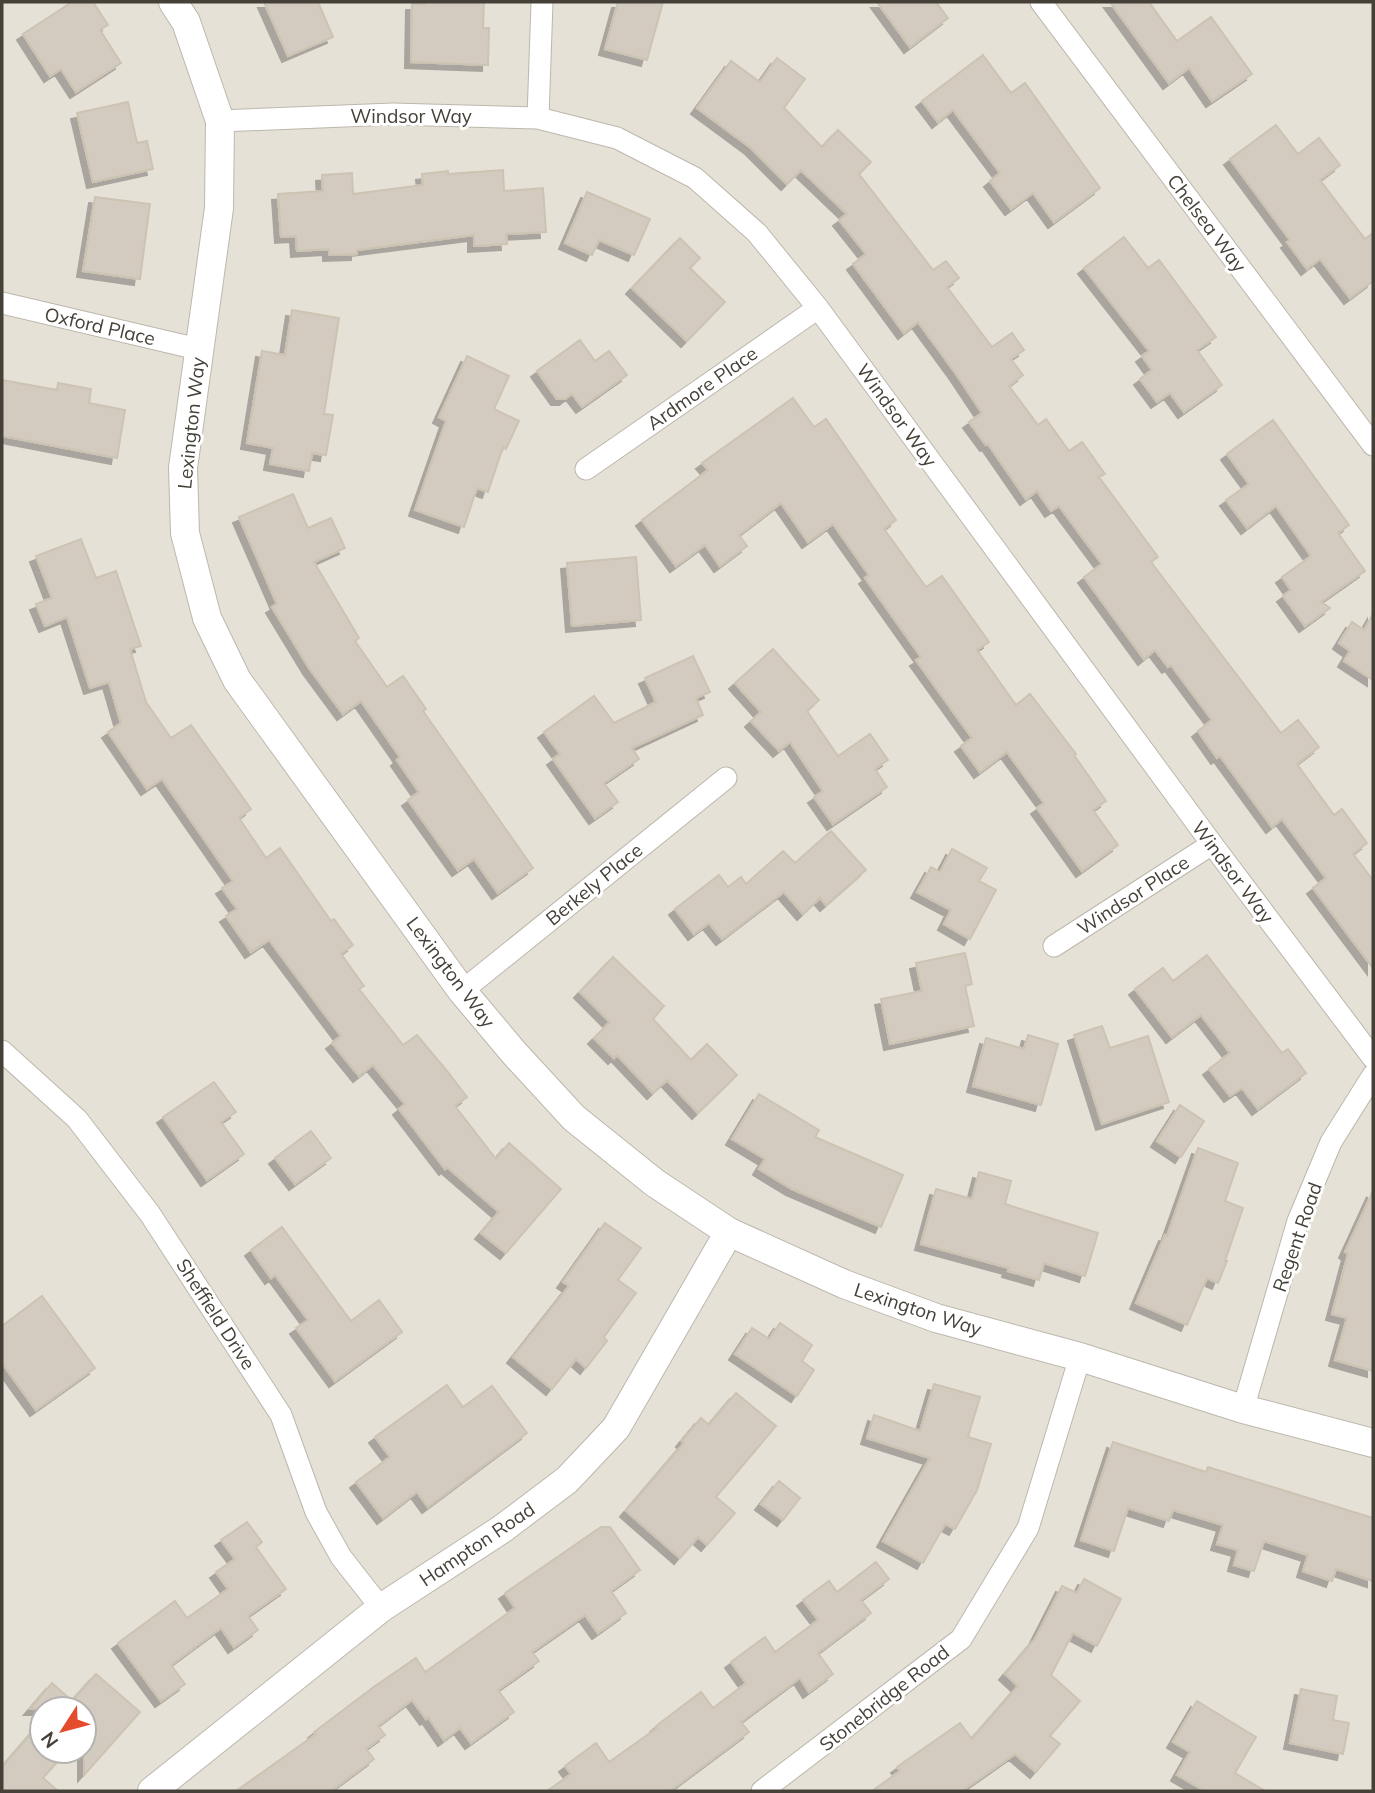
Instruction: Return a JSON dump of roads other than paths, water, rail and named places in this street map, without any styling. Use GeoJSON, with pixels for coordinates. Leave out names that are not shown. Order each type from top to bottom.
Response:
{"type":"FeatureCollection","features":[{"type":"Feature","properties":{"kind":"street","name":"Lexington Way"},"geometry":{"type":"LineString","coordinates":[[173,2],[186,22],[220,121],[219,208],[183,468],[185,533],[207,618],[237,680],[462,990],[515,1054],[574,1118],[655,1183],[729,1232],[844,1284],[936,1318],[1080,1357],[1242,1409],[1373,1443]]}},
{"type":"Feature","properties":{"kind":"street"},"geometry":{"type":"LineString","coordinates":[[538,118],[542,2]]}},
{"type":"Feature","properties":{"kind":"street","name":"Chelsea Way"},"geometry":{"type":"LineString","coordinates":[[1041,2],[1373,445]]}},
{"type":"Feature","properties":{"kind":"street","name":"Windsor Way"},"geometry":{"type":"LineString","coordinates":[[220,121],[393,114],[538,118],[617,138],[695,178],[757,233],[818,308],[1212,844],[1373,1058]]}},
{"type":"Feature","properties":{"kind":"street","name":"Oxford Place"},"geometry":{"type":"LineString","coordinates":[[2,303],[198,349]]}},
{"type":"Feature","properties":{"kind":"street","name":"Ardmore Place"},"geometry":{"type":"LineString","coordinates":[[586,468],[818,308]]}},
{"type":"Feature","properties":{"kind":"street","name":"Berkely Place"},"geometry":{"type":"LineString","coordinates":[[462,990],[726,778]]}},
{"type":"Feature","properties":{"kind":"street","name":"Windsor Place"},"geometry":{"type":"LineString","coordinates":[[1054,946],[1212,844]]}},
{"type":"Feature","properties":{"kind":"street","name":"Sheffield Drive"},"geometry":{"type":"LineString","coordinates":[[2,1051],[77,1119],[150,1214],[281,1415],[316,1512],[341,1557],[381,1608]]}},
{"type":"Feature","properties":{"kind":"street","name":"Regent Road"},"geometry":{"type":"LineString","coordinates":[[1242,1409],[1298,1221],[1331,1142],[1373,1075]]}},
{"type":"Feature","properties":{"kind":"street","name":"Hampton Road"},"geometry":{"type":"LineString","coordinates":[[152,1791],[381,1608],[502,1529],[567,1480],[616,1428],[729,1232]]}},
{"type":"Feature","properties":{"kind":"street","name":"Stonebridge Road"},"geometry":{"type":"LineString","coordinates":[[762,1791],[961,1639],[1028,1528],[1080,1357]]}}]}
